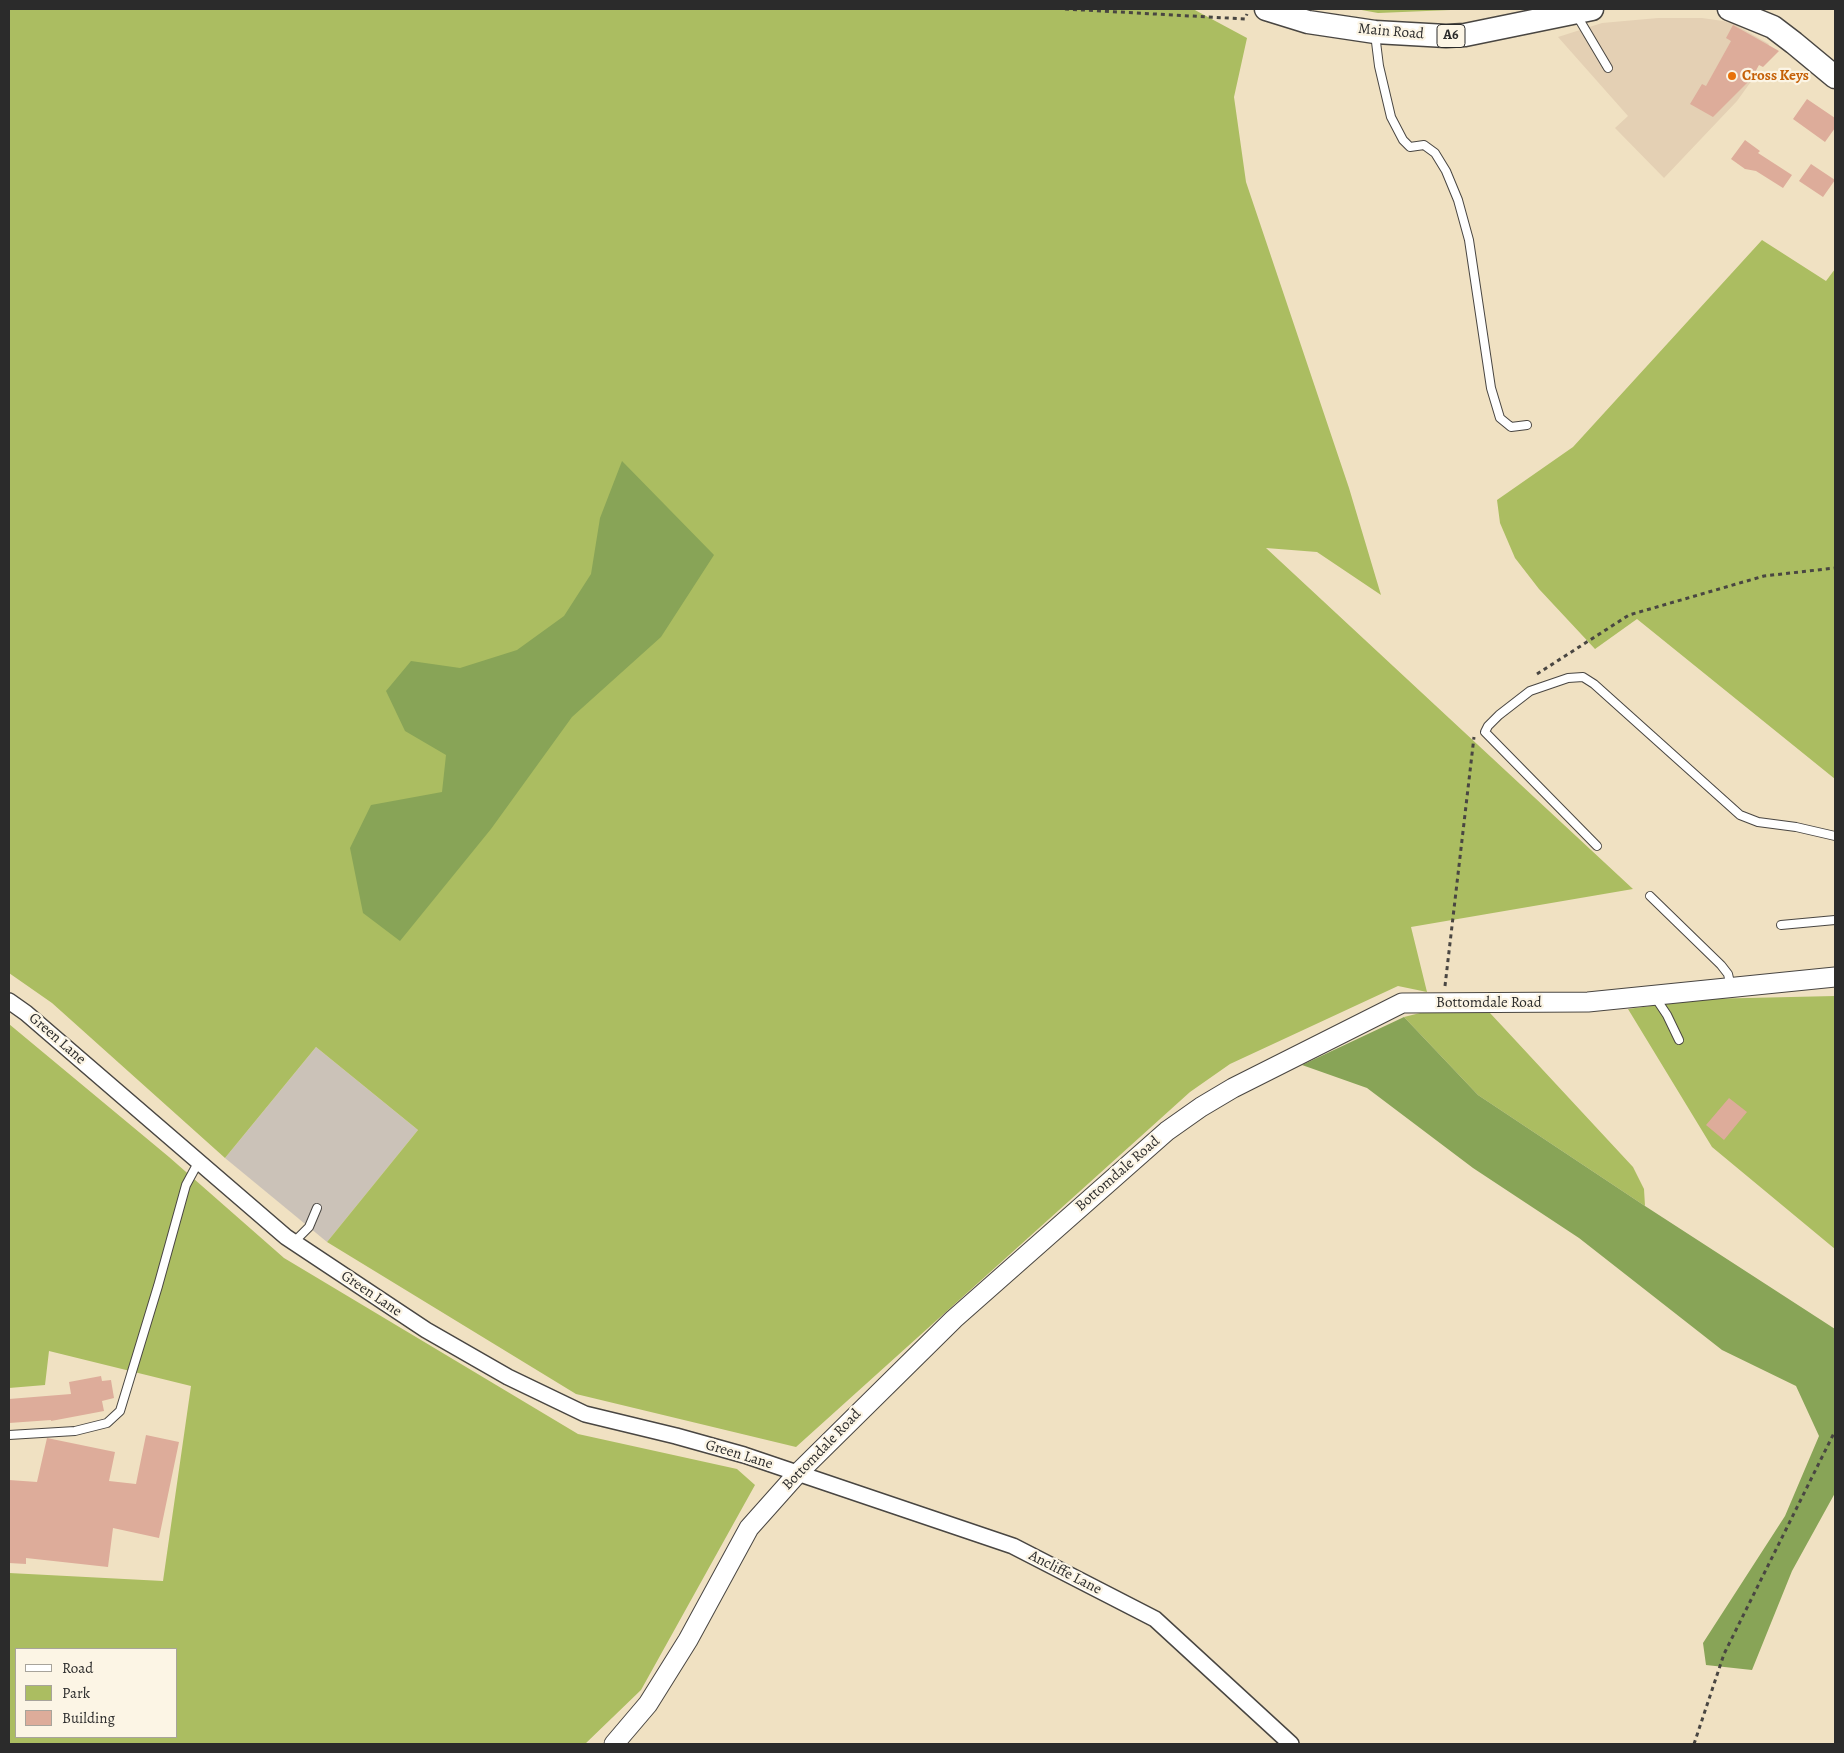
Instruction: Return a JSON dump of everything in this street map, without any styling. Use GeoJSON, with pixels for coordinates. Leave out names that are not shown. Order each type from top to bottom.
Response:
{"type":"FeatureCollection","features":[{"type":"Feature","properties":{"kind":"main road","name":"Main Road"},"geometry":{"type":"LineString","coordinates":[[1266,9],[1308,22],[1375,32],[1446,36],[1465,34],[1584,10]]}},
{"type":"Feature","properties":{"kind":"main road"},"geometry":{"type":"LineString","coordinates":[[1729,9],[1773,28],[1835,77]]}},
{"type":"Feature","properties":{"kind":"street","name":"Bottomdale Road"},"geometry":{"type":"LineString","coordinates":[[614,1744],[648,1704],[688,1640],[749,1528],[798,1473],[954,1319],[1167,1131],[1233,1088],[1402,1003],[1588,1002],[1835,977]]}},
{"type":"Feature","properties":{"kind":"street","name":"Green Lane"},"geometry":{"type":"LineString","coordinates":[[9,1001],[26,1013],[294,1242],[426,1330],[508,1377],[585,1414],[676,1436],[798,1473]]}},
{"type":"Feature","properties":{"kind":"street","name":"Ancliffe Lane"},"geometry":{"type":"LineString","coordinates":[[798,1473],[1013,1546],[1155,1619],[1291,1744]]}},
{"type":"Feature","properties":{"kind":"lane"},"geometry":{"type":"LineString","coordinates":[[1584,10],[1608,68]]}},
{"type":"Feature","properties":{"kind":"lane"},"geometry":{"type":"LineString","coordinates":[[1375,32],[1379,66],[1391,118],[1403,140],[1410,146],[1424,145],[1435,153],[1446,171],[1458,200],[1469,240],[1491,388],[1500,418],[1511,427],[1527,426]]}},
{"type":"Feature","properties":{"kind":"lane"},"geometry":{"type":"LineString","coordinates":[[1597,846],[1485,732],[1499,715],[1530,692],[1568,678],[1583,677],[1594,684],[1740,815],[1758,822],[1796,827],[1835,836]]}},
{"type":"Feature","properties":{"kind":"lane"},"geometry":{"type":"LineString","coordinates":[[1650,896],[1721,965],[1728,974],[1731,987]]}},
{"type":"Feature","properties":{"kind":"lane"},"geometry":{"type":"LineString","coordinates":[[1781,925],[1835,920]]}},
{"type":"Feature","properties":{"kind":"lane"},"geometry":{"type":"LineString","coordinates":[[1654,995],[1667,1015],[1679,1040]]}},
{"type":"Feature","properties":{"kind":"lane"},"geometry":{"type":"LineString","coordinates":[[9,1435],[75,1431],[107,1423],[120,1410],[158,1286],[186,1185],[199,1161]]}},
{"type":"Feature","properties":{"kind":"lane"},"geometry":{"type":"LineString","coordinates":[[294,1242],[309,1227],[317,1208]]}},
{"type":"Feature","properties":{"kind":"path"},"geometry":{"type":"LineString","coordinates":[[1064,9],[1245,19],[1249,9]]}},
{"type":"Feature","properties":{"kind":"path"},"geometry":{"type":"LineString","coordinates":[[1531,678],[1629,615],[1764,576],[1835,568]]}},
{"type":"Feature","properties":{"kind":"path"},"geometry":{"type":"LineString","coordinates":[[1443,1003],[1474,737]]}},
{"type":"Feature","properties":{"kind":"path"},"geometry":{"type":"LineString","coordinates":[[1694,1744],[1724,1654],[1835,1431]]}},
{"type":"Feature","properties":{"kind":"shaded area"},"geometry":{"type":"Polygon","coordinates":[[[1658,18],[1702,18],[1723,21],[1734,24],[1769,44],[1758,64],[1755,76],[1737,101],[1664,178],[1615,128],[1628,116],[1558,37],[1602,23],[1658,18]]]}},
{"type":"Feature","properties":{"kind":"shaded area"},"geometry":{"type":"Polygon","coordinates":[[[316,1047],[418,1130],[327,1242],[225,1158],[316,1047]]]}},
{"type":"Feature","properties":{"kind":"green space"},"geometry":{"type":"Polygon","coordinates":[[[9,9],[1193,9],[1247,38],[1234,97],[1246,182],[1349,488],[1381,595],[1317,552],[1266,548],[1633,889],[1411,927],[1427,992],[1398,986],[1230,1064],[1190,1092],[796,1447],[576,1394],[327,1242],[418,1130],[316,1047],[225,1158],[52,1003],[9,973],[9,9]]]}},
{"type":"Feature","properties":{"kind":"green space"},"geometry":{"type":"Polygon","coordinates":[[[1356,9],[1475,9],[1378,13],[1356,9]]]}},
{"type":"Feature","properties":{"kind":"green space"},"geometry":{"type":"Polygon","coordinates":[[[1762,240],[1826,281],[1835,269],[1835,779],[1637,619],[1595,649],[1539,589],[1515,558],[1500,523],[1497,500],[1573,447],[1762,240]]]}},
{"type":"Feature","properties":{"kind":"green space"},"geometry":{"type":"Polygon","coordinates":[[[622,461],[714,555],[661,637],[572,717],[491,829],[400,941],[363,913],[350,848],[371,805],[442,792],[446,755],[405,731],[386,691],[411,661],[460,668],[517,650],[564,616],[591,574],[600,518],[622,461]]]}},
{"type":"Feature","properties":{"kind":"green space"},"geometry":{"type":"Polygon","coordinates":[[[1835,996],[1835,1249],[1712,1147],[1628,1009],[1703,999],[1835,996]]]}},
{"type":"Feature","properties":{"kind":"green space"},"geometry":{"type":"Polygon","coordinates":[[[1420,1013],[1490,1013],[1633,1167],[1644,1189],[1645,1206],[1478,1095],[1404,1017],[1420,1013]]]}},
{"type":"Feature","properties":{"kind":"green space"},"geometry":{"type":"Polygon","coordinates":[[[1404,1017],[1478,1095],[1835,1329],[1835,1493],[1792,1571],[1752,1670],[1706,1665],[1703,1643],[1785,1516],[1819,1436],[1796,1386],[1722,1350],[1579,1238],[1473,1168],[1367,1088],[1302,1065],[1404,1017]]]}},
{"type":"Feature","properties":{"kind":"green space"},"geometry":{"type":"Polygon","coordinates":[[[9,1024],[169,1157],[284,1258],[578,1434],[737,1469],[755,1485],[641,1690],[585,1744],[9,1744],[9,1573],[163,1581],[191,1386],[49,1351],[45,1385],[9,1388],[9,1024]]]}},
{"type":"Feature","properties":{"kind":"building","name":"Cross Keys"},"geometry":{"type":"Polygon","coordinates":[[[1733,25],[1779,51],[1763,67],[1759,65],[1751,79],[1713,117],[1690,104],[1702,84],[1706,86],[1731,41],[1726,38],[1733,25]]]}},
{"type":"Feature","properties":{"kind":"building"},"geometry":{"type":"Polygon","coordinates":[[[1807,99],[1835,118],[1835,128],[1825,142],[1793,119],[1807,99]]]}},
{"type":"Feature","properties":{"kind":"building"},"geometry":{"type":"Polygon","coordinates":[[[1745,140],[1760,151],[1758,153],[1792,175],[1783,188],[1756,171],[1745,169],[1731,159],[1745,140]]]}},
{"type":"Feature","properties":{"kind":"building"},"geometry":{"type":"Polygon","coordinates":[[[1811,164],[1835,180],[1823,197],[1799,181],[1811,164]]]}},
{"type":"Feature","properties":{"kind":"building"},"geometry":{"type":"Polygon","coordinates":[[[1729,1098],[1747,1112],[1724,1140],[1706,1125],[1729,1098]]]}},
{"type":"Feature","properties":{"kind":"building"},"geometry":{"type":"Polygon","coordinates":[[[101,1376],[102,1381],[111,1380],[114,1398],[102,1401],[104,1411],[51,1421],[9,1423],[9,1399],[71,1394],[69,1382],[101,1376]]]}},
{"type":"Feature","properties":{"kind":"building"},"geometry":{"type":"Polygon","coordinates":[[[146,1435],[179,1442],[159,1538],[113,1528],[108,1567],[26,1558],[26,1564],[9,1563],[9,1480],[37,1482],[47,1438],[115,1452],[109,1481],[136,1484],[146,1435]]]}},
{"type":"Feature","properties":{"kind":"place","name":"Cross Keys"},"geometry":{"type":"Point","coordinates":[1732,76]}}]}
